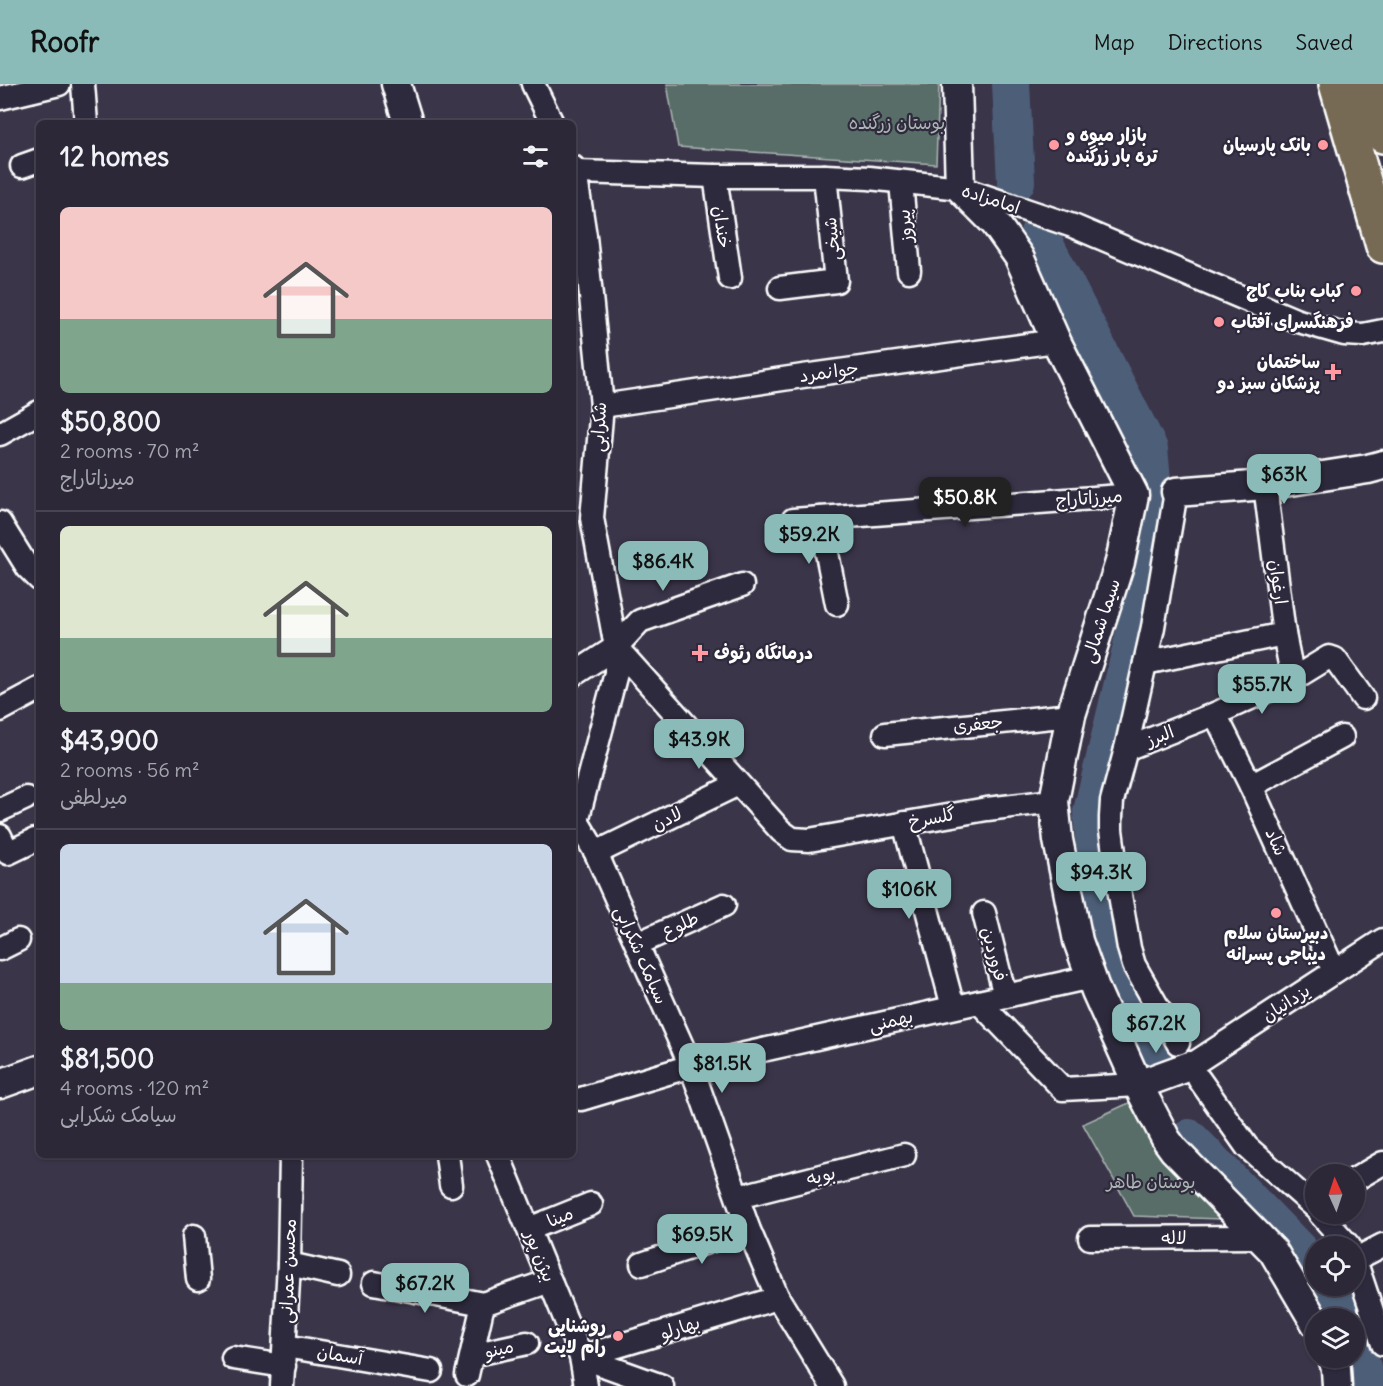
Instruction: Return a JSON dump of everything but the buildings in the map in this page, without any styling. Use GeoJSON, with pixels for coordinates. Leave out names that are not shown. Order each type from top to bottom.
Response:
{"type":"FeatureCollection","features":[{"type":"Feature","properties":{"kind":"main road"},"geometry":{"type":"LineString","coordinates":[[1336,84],[1383,246]]}},
{"type":"Feature","properties":{"kind":"main road"},"geometry":{"type":"LineString","coordinates":[[1367,84],[1383,136]]}},
{"type":"Feature","properties":{"kind":"street"},"geometry":{"type":"LineString","coordinates":[[0,98],[56,84]]}},
{"type":"Feature","properties":{"kind":"street"},"geometry":{"type":"LineString","coordinates":[[83,84],[86,120]]}},
{"type":"Feature","properties":{"kind":"street"},"geometry":{"type":"LineString","coordinates":[[396,84],[407,120]]}},
{"type":"Feature","properties":{"kind":"street"},"geometry":{"type":"LineString","coordinates":[[533,84],[551,120]]}},
{"type":"Feature","properties":{"kind":"street"},"geometry":{"type":"LineString","coordinates":[[957,84],[960,188],[995,224],[1019,257],[1056,341],[1134,495]]}},
{"type":"Feature","properties":{"kind":"street","name":"امامزاده"},"geometry":{"type":"LineString","coordinates":[[576,169],[715,176],[825,176],[960,188],[1073,226],[1295,320],[1344,334],[1363,335],[1383,331]]}},
{"type":"Feature","properties":{"kind":"street","name":"خندان"},"geometry":{"type":"LineString","coordinates":[[715,176],[730,278]]}},
{"type":"Feature","properties":{"kind":"street","name":"شیخی"},"geometry":{"type":"LineString","coordinates":[[780,288],[836,282],[825,176]]}},
{"type":"Feature","properties":{"kind":"street","name":"شکرابی"},"geometry":{"type":"LineString","coordinates":[[576,181],[585,236],[602,406],[582,515],[616,647],[616,673],[576,821]]}},
{"type":"Feature","properties":{"kind":"street","name":"پیروز"},"geometry":{"type":"LineString","coordinates":[[902,182],[909,271]]}},
{"type":"Feature","properties":{"kind":"street","name":"جوانمرد"},"geometry":{"type":"LineString","coordinates":[[602,406],[1056,341]]}},
{"type":"Feature","properties":{"kind":"street"},"geometry":{"type":"LineString","coordinates":[[0,434],[36,414]]}},
{"type":"Feature","properties":{"kind":"street"},"geometry":{"type":"LineString","coordinates":[[1305,1197],[1248,1147],[1189,1062],[1134,965],[1119,889],[1111,823],[1112,801],[1153,627],[1176,492],[1265,485],[1383,465]]}},
{"type":"Feature","properties":{"kind":"street","name":"ارغوان"},"geometry":{"type":"LineString","coordinates":[[1265,485],[1284,634],[1293,679]]}},
{"type":"Feature","properties":{"kind":"street","name":"میرزاتاراج"},"geometry":{"type":"LineString","coordinates":[[793,520],[1134,495]]}},
{"type":"Feature","properties":{"kind":"street","name":"سیما شمالی"},"geometry":{"type":"LineString","coordinates":[[1134,495],[1120,562],[1071,715],[1054,801],[1058,840],[1078,941],[1096,991],[1138,1085],[1166,1139],[1174,1150],[1273,1251],[1307,1308]]}},
{"type":"Feature","properties":{"kind":"street"},"geometry":{"type":"LineString","coordinates":[[820,518],[837,604]]}},
{"type":"Feature","properties":{"kind":"street"},"geometry":{"type":"LineString","coordinates":[[0,523],[35,569]]}},
{"type":"Feature","properties":{"kind":"street"},"geometry":{"type":"LineString","coordinates":[[576,673],[616,647],[640,621],[742,585]]}},
{"type":"Feature","properties":{"kind":"street"},"geometry":{"type":"LineString","coordinates":[[1145,663],[1284,634]]}},
{"type":"Feature","properties":{"kind":"street"},"geometry":{"type":"LineString","coordinates":[[616,647],[738,784]]}},
{"type":"Feature","properties":{"kind":"street","name":"البرز"},"geometry":{"type":"LineString","coordinates":[[1126,749],[1215,714],[1293,679],[1329,657],[1335,659],[1363,698]]}},
{"type":"Feature","properties":{"kind":"street"},"geometry":{"type":"LineString","coordinates":[[0,710],[36,691]]}},
{"type":"Feature","properties":{"kind":"street","name":"شاد"},"geometry":{"type":"LineString","coordinates":[[1215,714],[1251,786],[1334,971]]}},
{"type":"Feature","properties":{"kind":"street","name":"جعفری"},"geometry":{"type":"LineString","coordinates":[[885,734],[1071,715]]}},
{"type":"Feature","properties":{"kind":"street"},"geometry":{"type":"LineString","coordinates":[[1251,786],[1342,737]]}},
{"type":"Feature","properties":{"kind":"street","name":"گلسرخ"},"geometry":{"type":"LineString","coordinates":[[738,784],[792,839],[809,840],[987,809],[1054,801]]}},
{"type":"Feature","properties":{"kind":"street","name":"لادن"},"geometry":{"type":"LineString","coordinates":[[596,854],[738,784]]}},
{"type":"Feature","properties":{"kind":"street"},"geometry":{"type":"LineString","coordinates":[[0,810],[26,798]]}},
{"type":"Feature","properties":{"kind":"street"},"geometry":{"type":"LineString","coordinates":[[904,823],[953,1007]]}},
{"type":"Feature","properties":{"kind":"street","name":"سیامک شکرابی"},"geometry":{"type":"LineString","coordinates":[[576,826],[596,854],[691,1066],[748,1228],[778,1298],[832,1386]]}},
{"type":"Feature","properties":{"kind":"street"},"geometry":{"type":"LineString","coordinates":[[0,836],[8,853],[35,840]]}},
{"type":"Feature","properties":{"kind":"street","name":"طلوع"},"geometry":{"type":"LineString","coordinates":[[637,944],[724,905]]}},
{"type":"Feature","properties":{"kind":"street","name":"فروردین"},"geometry":{"type":"LineString","coordinates":[[984,913],[1005,996]]}},
{"type":"Feature","properties":{"kind":"street","name":"یزدانیان"},"geometry":{"type":"LineString","coordinates":[[1189,1062],[1383,940]]}},
{"type":"Feature","properties":{"kind":"street","name":"بهمنی"},"geometry":{"type":"LineString","coordinates":[[581,1099],[691,1066],[1091,977]]}},
{"type":"Feature","properties":{"kind":"street"},"geometry":{"type":"LineString","coordinates":[[979,1002],[1063,1089],[1138,1085],[1189,1062]]}},
{"type":"Feature","properties":{"kind":"street"},"geometry":{"type":"LineString","coordinates":[[0,1084],[36,1071]]}},
{"type":"Feature","properties":{"kind":"street","name":"بویه"},"geometry":{"type":"LineString","coordinates":[[738,1197],[904,1155]]}},
{"type":"Feature","properties":{"kind":"street","name":"محسن عمرانی"},"geometry":{"type":"LineString","coordinates":[[284,1366],[290,1264],[291,1158]]}},
{"type":"Feature","properties":{"kind":"street"},"geometry":{"type":"LineString","coordinates":[[447,1158],[451,1185]]}},
{"type":"Feature","properties":{"kind":"street","name":"بیژن پور"},"geometry":{"type":"LineString","coordinates":[[499,1158],[581,1357],[586,1386]]}},
{"type":"Feature","properties":{"kind":"street"},"geometry":{"type":"LineString","coordinates":[[1365,1174],[1383,1163]]}},
{"type":"Feature","properties":{"kind":"street","name":"مینا"},"geometry":{"type":"LineString","coordinates":[[529,1229],[591,1204]]}},
{"type":"Feature","properties":{"kind":"street"},"geometry":{"type":"LineString","coordinates":[[1329,1224],[1339,1236]]}},
{"type":"Feature","properties":{"kind":"street"},"geometry":{"type":"LineString","coordinates":[[642,1264],[748,1228]]}},
{"type":"Feature","properties":{"kind":"street"},"geometry":{"type":"LineString","coordinates":[[194,1236],[198,1279]]}},
{"type":"Feature","properties":{"kind":"street","name":"لاله"},"geometry":{"type":"LineString","coordinates":[[1090,1238],[1258,1237]]}},
{"type":"Feature","properties":{"kind":"street"},"geometry":{"type":"LineString","coordinates":[[1365,1250],[1383,1245]]}},
{"type":"Feature","properties":{"kind":"street"},"geometry":{"type":"LineString","coordinates":[[290,1264],[338,1275]]}},
{"type":"Feature","properties":{"kind":"street"},"geometry":{"type":"LineString","coordinates":[[374,1283],[483,1304],[550,1281]]}},
{"type":"Feature","properties":{"kind":"street"},"geometry":{"type":"LineString","coordinates":[[1365,1290],[1383,1344]]}},
{"type":"Feature","properties":{"kind":"street","name":"بهارلو"},"geometry":{"type":"LineString","coordinates":[[581,1357],[778,1298]]}},
{"type":"Feature","properties":{"kind":"street","name":"مینو"},"geometry":{"type":"LineString","coordinates":[[483,1304],[470,1365],[527,1342]]}},
{"type":"Feature","properties":{"kind":"street"},"geometry":{"type":"LineString","coordinates":[[581,1357],[662,1386]]}},
{"type":"Feature","properties":{"kind":"street","name":"آسمان"},"geometry":{"type":"LineString","coordinates":[[233,1358],[284,1366],[431,1371]]}},
{"type":"Feature","properties":{"kind":"street"},"geometry":{"type":"LineString","coordinates":[[1336,1368],[1337,1386]]}},
{"type":"Feature","properties":{"kind":"green space","name":"بوستان زرگنده"},"geometry":{"type":"Polygon","coordinates":[[[667,84],[939,84],[936,164],[678,147],[667,84]]]}},
{"type":"Feature","properties":{"kind":"green space","name":"بوستان طاهر"},"geometry":{"type":"Polygon","coordinates":[[[1129,1103],[1221,1219],[1134,1216],[1083,1124],[1129,1103]]]}},
{"type":"Feature","properties":{"kind":"waterway"},"geometry":{"type":"LineString","coordinates":[[1011,84],[1016,182]]}},
{"type":"Feature","properties":{"kind":"waterway"},"geometry":{"type":"LineString","coordinates":[[1039,233],[1149,449],[1153,491],[1137,625],[1092,812],[1105,959],[1155,1057]]}},
{"type":"Feature","properties":{"kind":"waterway"},"geometry":{"type":"LineString","coordinates":[[1189,1138],[1305,1257]]}},
{"type":"Feature","properties":{"kind":"waterway"},"geometry":{"type":"LineString","coordinates":[[1333,1296],[1338,1308]]}},
{"type":"Feature","properties":{"kind":"waterway"},"geometry":{"type":"LineString","coordinates":[[1362,1368],[1367,1386]]}},
{"type":"Feature","properties":{"kind":"place","name":"بازار میوه و تره بار زرگنده"},"geometry":{"type":"Point","coordinates":[1054,145]}},
{"type":"Feature","properties":{"kind":"place","name":"بانک پارسیان"},"geometry":{"type":"Point","coordinates":[1323,145]}},
{"type":"Feature","properties":{"kind":"place","name":"کباب بناب کاج"},"geometry":{"type":"Point","coordinates":[1356,291]}},
{"type":"Feature","properties":{"kind":"place","name":"فرهنگسرای آفتاب"},"geometry":{"type":"Point","coordinates":[1219,322]}},
{"type":"Feature","properties":{"kind":"place","name":"ساختمان پزشکان سبز دو"},"geometry":{"type":"Point","coordinates":[1333,372]}},
{"type":"Feature","properties":{"kind":"place","name":"درمانگاه رئوف"},"geometry":{"type":"Point","coordinates":[700,653]}},
{"type":"Feature","properties":{"kind":"place","name":"دبیرستان سلام دیباجی پسرانه"},"geometry":{"type":"Point","coordinates":[1276,913]}},
{"type":"Feature","properties":{"kind":"place","name":"روشنایی رام لایت"},"geometry":{"type":"Point","coordinates":[618,1336]}}]}
